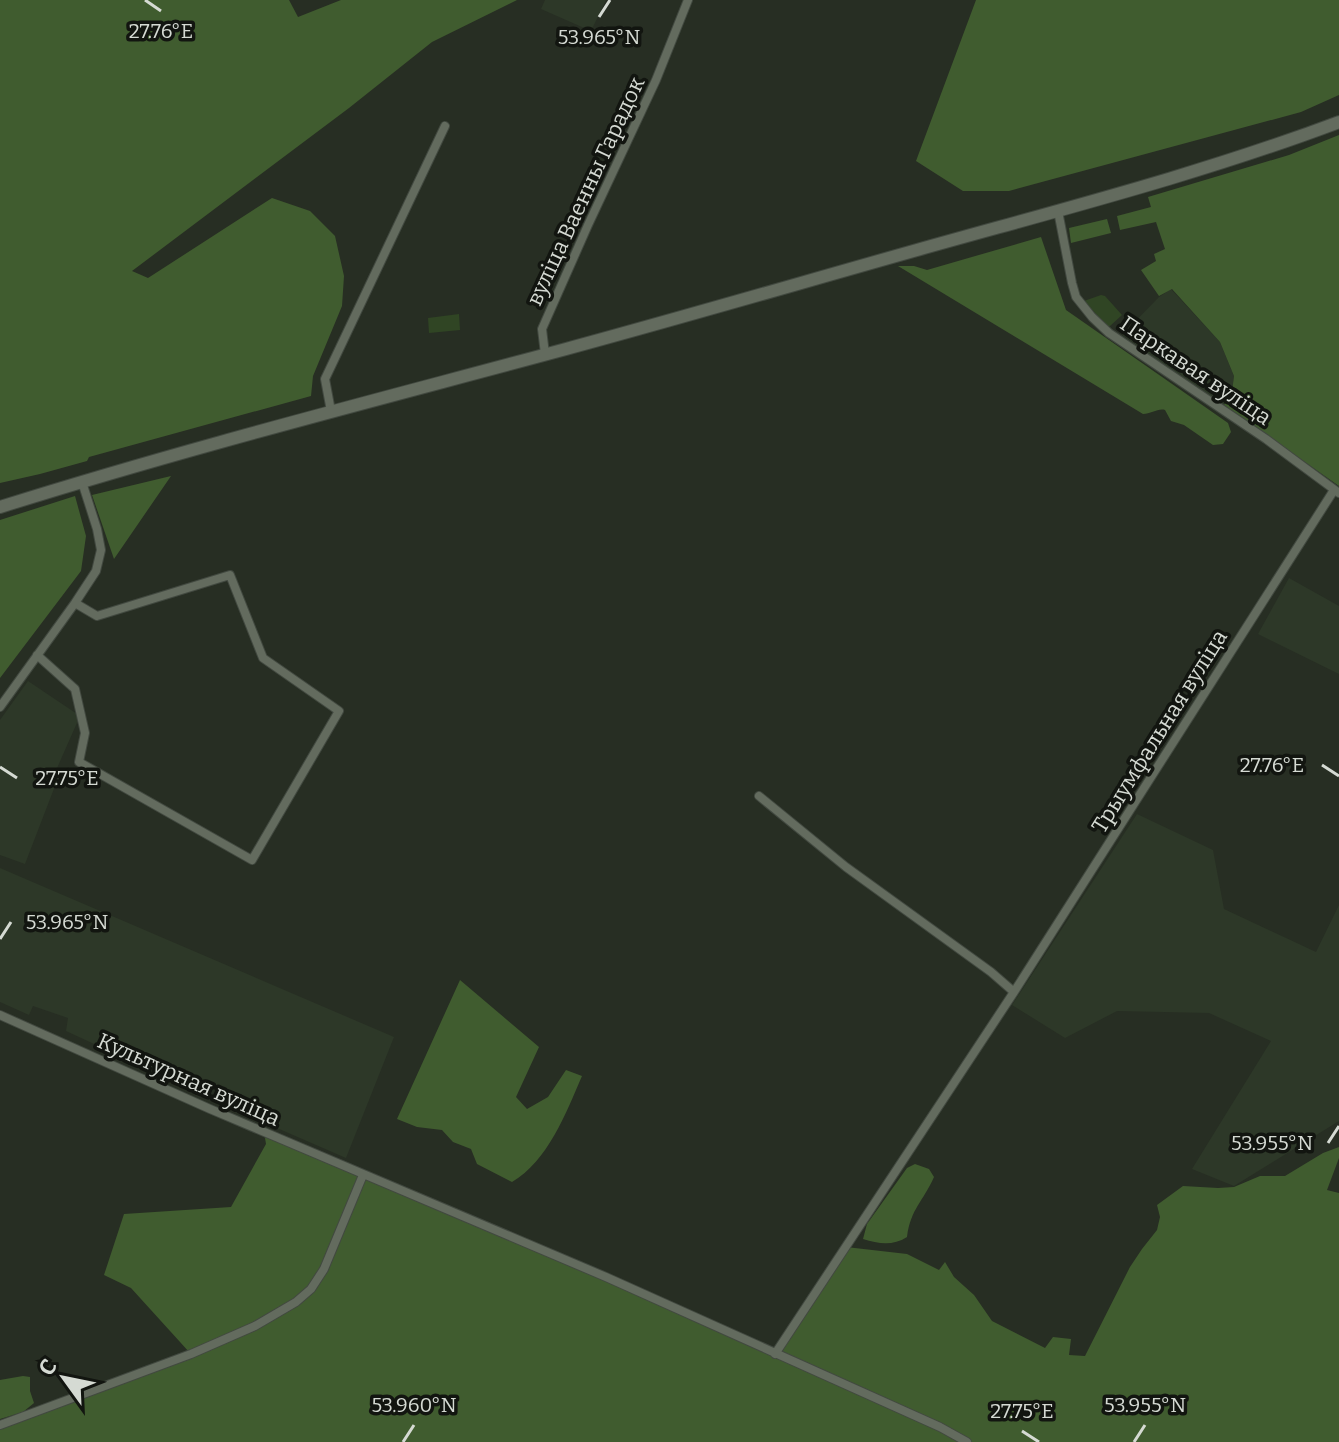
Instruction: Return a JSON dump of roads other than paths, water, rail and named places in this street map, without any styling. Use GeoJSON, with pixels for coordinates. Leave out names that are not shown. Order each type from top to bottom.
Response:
{"type":"FeatureCollection","features":[{"type":"Feature","properties":{"kind":"main road"},"geometry":{"type":"LineString","coordinates":[[0,507],[331,411],[1058,211],[1268,149],[1339,122]]}},
{"type":"Feature","properties":{"kind":"street","name":"вуліца Ваенны Гарадок"},"geometry":{"type":"LineString","coordinates":[[545,354],[542,329],[656,80],[688,0]]}},
{"type":"Feature","properties":{"kind":"street"},"geometry":{"type":"LineString","coordinates":[[331,411],[325,379],[445,126]]}},
{"type":"Feature","properties":{"kind":"street","name":"Паркавая вуліца"},"geometry":{"type":"LineString","coordinates":[[1058,211],[1074,291],[1092,317],[1109,333],[1337,491]]}},
{"type":"Feature","properties":{"kind":"street"},"geometry":{"type":"LineString","coordinates":[[0,707],[96,571],[101,550],[82,482]]}},
{"type":"Feature","properties":{"kind":"street","name":"Трыумфальная вуліца"},"geometry":{"type":"LineString","coordinates":[[775,1354],[1014,992],[1337,491]]}},
{"type":"Feature","properties":{"kind":"street"},"geometry":{"type":"LineString","coordinates":[[37,655],[75,689],[85,733],[79,762],[252,860],[339,711],[263,658],[230,575],[97,616],[75,603]]}},
{"type":"Feature","properties":{"kind":"street"},"geometry":{"type":"LineString","coordinates":[[759,796],[846,867],[1014,992]]}},
{"type":"Feature","properties":{"kind":"street","name":"Культурная вуліца"},"geometry":{"type":"LineString","coordinates":[[0,1015],[210,1109],[606,1277],[940,1427],[967,1442]]}},
{"type":"Feature","properties":{"kind":"street"},"geometry":{"type":"LineString","coordinates":[[0,1425],[191,1354],[255,1326],[296,1302],[311,1289],[324,1269],[363,1175]]}}]}
